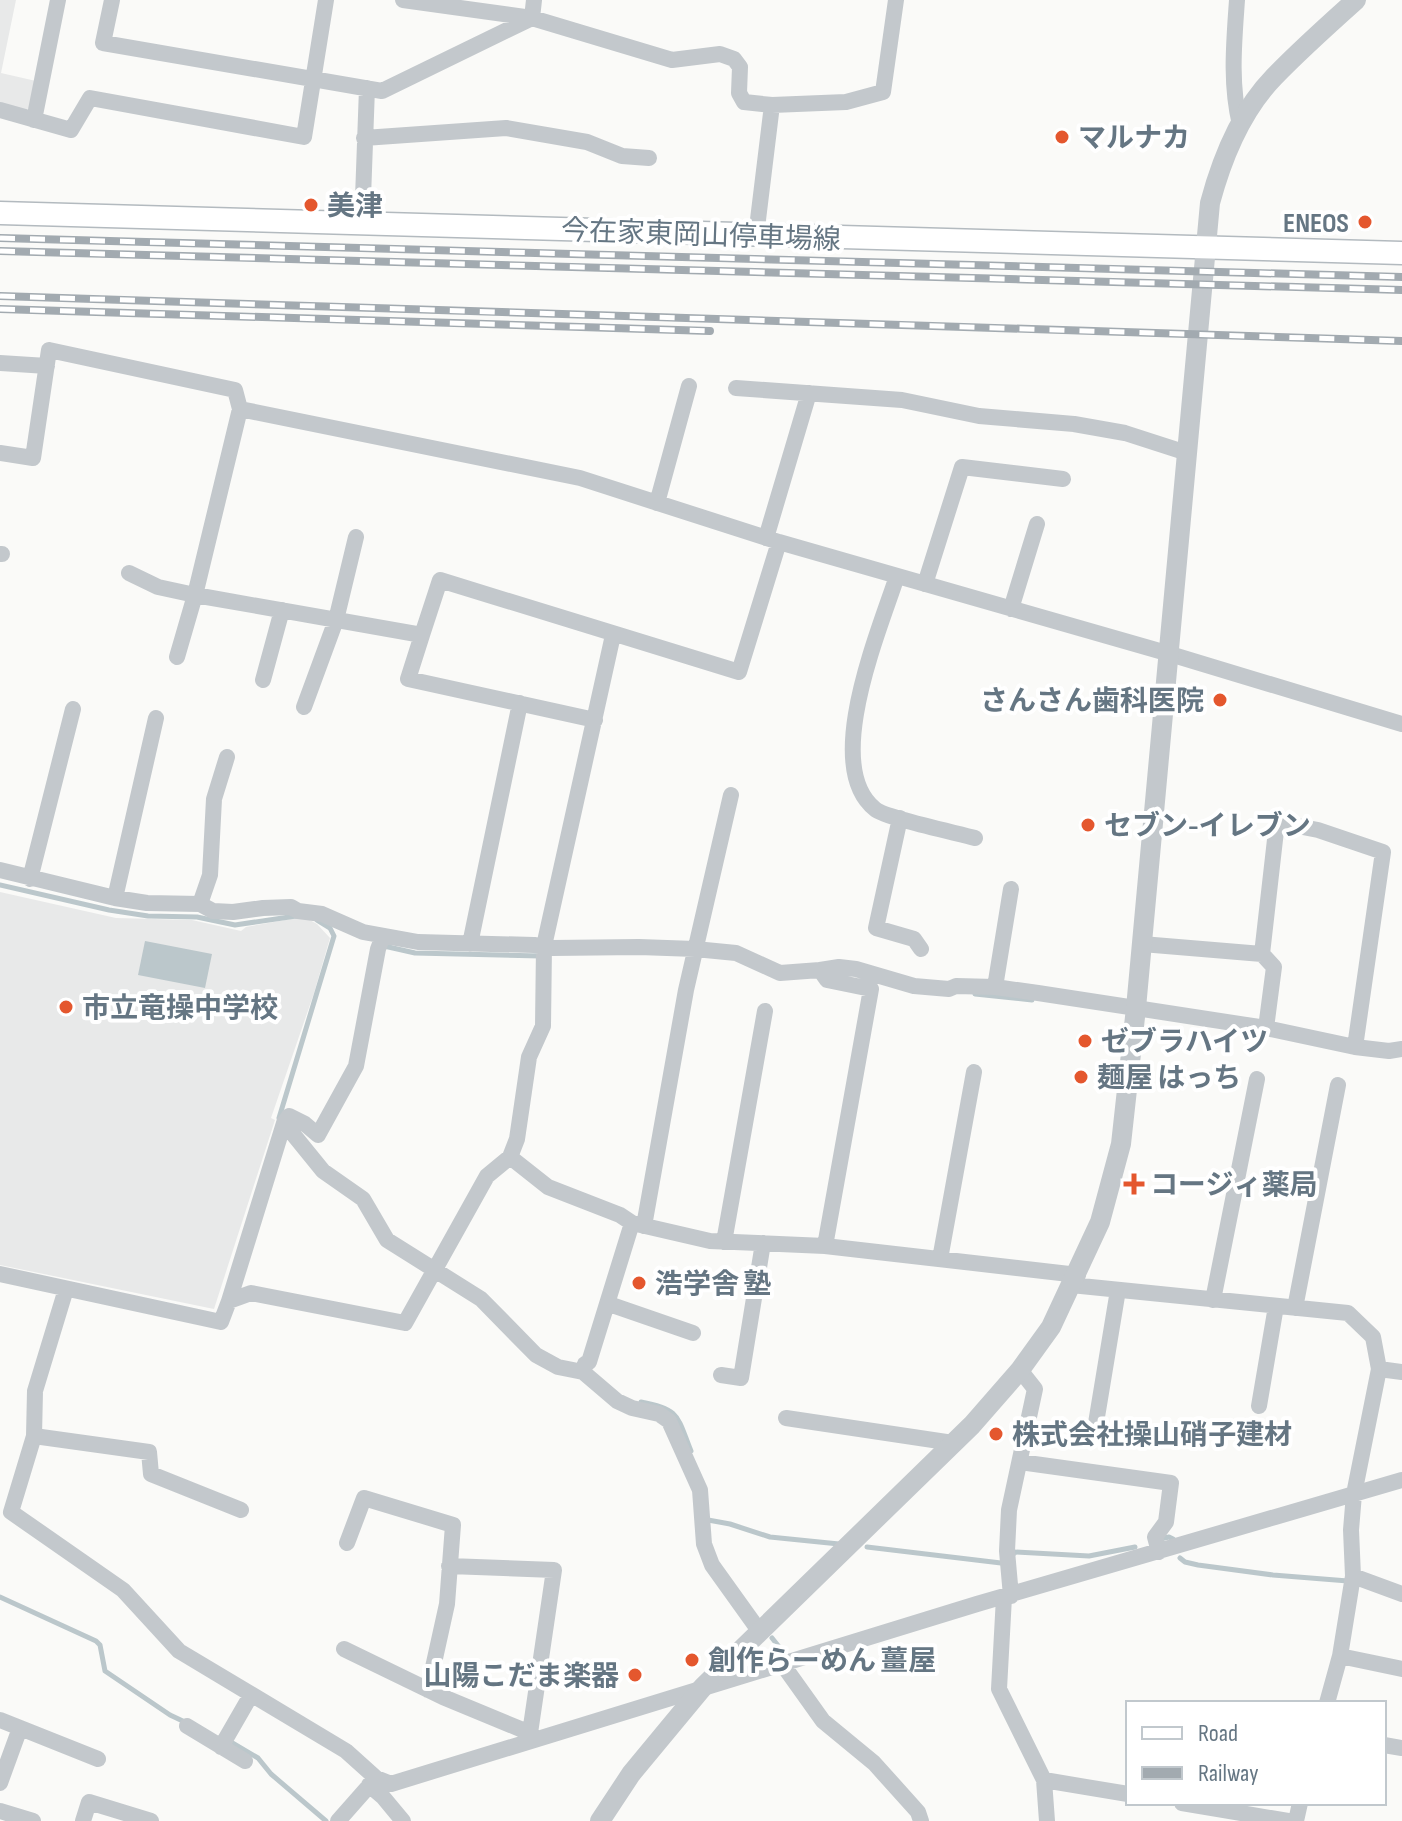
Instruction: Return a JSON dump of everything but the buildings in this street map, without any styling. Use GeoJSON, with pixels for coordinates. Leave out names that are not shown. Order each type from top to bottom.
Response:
{"type":"FeatureCollection","features":[{"type":"Feature","properties":{"kind":"main road","name":"今在家東岡山停車場線"},"geometry":{"type":"LineString","coordinates":[[0,213],[1402,253]]}},
{"type":"Feature","properties":{"kind":"street"},"geometry":{"type":"LineString","coordinates":[[34,120],[58,0]]}},
{"type":"Feature","properties":{"kind":"street"},"geometry":{"type":"LineString","coordinates":[[112,0],[103,43],[382,91],[532,18]]}},
{"type":"Feature","properties":{"kind":"street"},"geometry":{"type":"LineString","coordinates":[[0,110],[71,130],[90,98],[304,137],[326,0]]}},
{"type":"Feature","properties":{"kind":"street"},"geometry":{"type":"LineString","coordinates":[[403,0],[532,18],[672,60],[720,54],[734,59],[740,67],[739,93],[744,102],[772,105],[846,102],[883,92],[896,0]]}},
{"type":"Feature","properties":{"kind":"street"},"geometry":{"type":"LineString","coordinates":[[532,18],[534,0]]}},
{"type":"Feature","properties":{"kind":"street"},"geometry":{"type":"LineString","coordinates":[[1237,0],[1232,70],[1240,125]]}},
{"type":"Feature","properties":{"kind":"street"},"geometry":{"type":"LineString","coordinates":[[600,1821],[631,1774],[703,1687],[953,1443],[1020,1370],[1051,1327],[1100,1222],[1121,1144],[1136,1008],[1210,203],[1219,168],[1240,125],[1272,78],[1356,0]]}},
{"type":"Feature","properties":{"kind":"street"},"geometry":{"type":"LineString","coordinates":[[362,225],[367,88]]}},
{"type":"Feature","properties":{"kind":"street"},"geometry":{"type":"LineString","coordinates":[[756,236],[772,105]]}},
{"type":"Feature","properties":{"kind":"street"},"geometry":{"type":"LineString","coordinates":[[364,138],[506,128],[587,142],[622,156],[649,158]]}},
{"type":"Feature","properties":{"kind":"street"},"geometry":{"type":"LineString","coordinates":[[0,453],[33,458],[49,350],[235,390],[240,409],[177,657]]}},
{"type":"Feature","properties":{"kind":"street"},"geometry":{"type":"LineString","coordinates":[[0,363],[47,366]]}},
{"type":"Feature","properties":{"kind":"street"},"geometry":{"type":"LineString","coordinates":[[657,503],[689,386]]}},
{"type":"Feature","properties":{"kind":"street"},"geometry":{"type":"LineString","coordinates":[[736,388],[902,400],[979,416],[1074,424],[1125,433],[1187,453]]}},
{"type":"Feature","properties":{"kind":"street"},"geometry":{"type":"LineString","coordinates":[[595,720],[408,679],[440,580],[739,672],[809,393]]}},
{"type":"Feature","properties":{"kind":"street"},"geometry":{"type":"LineString","coordinates":[[240,409],[580,478],[772,540],[1402,724]]}},
{"type":"Feature","properties":{"kind":"street"},"geometry":{"type":"LineString","coordinates":[[925,584],[962,467],[1063,479]]}},
{"type":"Feature","properties":{"kind":"street"},"geometry":{"type":"LineString","coordinates":[[1011,609],[1037,524]]}},
{"type":"Feature","properties":{"kind":"street"},"geometry":{"type":"LineString","coordinates":[[304,707],[336,620],[356,537]]}},
{"type":"Feature","properties":{"kind":"street"},"geometry":{"type":"LineString","coordinates":[[129,573],[158,587],[195,595],[422,635]]}},
{"type":"Feature","properties":{"kind":"street"},"geometry":{"type":"LineString","coordinates":[[897,576],[858,698],[852,732],[854,769],[863,795],[877,811],[975,838]]}},
{"type":"Feature","properties":{"kind":"street"},"geometry":{"type":"LineString","coordinates":[[263,680],[282,610]]}},
{"type":"Feature","properties":{"kind":"street"},"geometry":{"type":"LineString","coordinates":[[229,1301],[251,1293],[405,1323],[487,1176],[510,1157],[517,1139],[529,1057],[543,1026],[544,952],[613,635]]}},
{"type":"Feature","properties":{"kind":"street"},"geometry":{"type":"LineString","coordinates":[[470,944],[520,703]]}},
{"type":"Feature","properties":{"kind":"street"},"geometry":{"type":"LineString","coordinates":[[30,879],[73,709]]}},
{"type":"Feature","properties":{"kind":"street"},"geometry":{"type":"LineString","coordinates":[[115,898],[156,718]]}},
{"type":"Feature","properties":{"kind":"street"},"geometry":{"type":"LineString","coordinates":[[200,904],[210,875],[214,799],[227,757]]}},
{"type":"Feature","properties":{"kind":"street"},"geometry":{"type":"LineString","coordinates":[[583,1372],[638,1224],[694,953],[731,795]]}},
{"type":"Feature","properties":{"kind":"street"},"geometry":{"type":"LineString","coordinates":[[900,818],[876,928],[914,939],[921,949]]}},
{"type":"Feature","properties":{"kind":"street"},"geometry":{"type":"LineString","coordinates":[[1262,954],[1277,822],[1318,830],[1383,852],[1355,1047]]}},
{"type":"Feature","properties":{"kind":"street"},"geometry":{"type":"LineString","coordinates":[[0,870],[147,903],[200,904],[213,911],[233,912],[291,907],[322,914],[381,942],[470,944],[544,952],[736,953],[780,973],[822,973],[839,967],[856,969],[914,986],[949,989],[956,986],[995,987],[1266,1028],[1355,1047],[1389,1051],[1402,1049]]}},
{"type":"Feature","properties":{"kind":"street"},"geometry":{"type":"LineString","coordinates":[[995,987],[1011,889]]}},
{"type":"Feature","properties":{"kind":"street"},"geometry":{"type":"LineString","coordinates":[[0,1274],[221,1322],[284,1123],[289,1116],[318,1135],[356,1066],[381,942]]}},
{"type":"Feature","properties":{"kind":"street"},"geometry":{"type":"LineString","coordinates":[[1142,944],[1262,954],[1274,967],[1266,1028]]}},
{"type":"Feature","properties":{"kind":"street"},"geometry":{"type":"LineString","coordinates":[[822,973],[827,980],[871,989],[825,1246]]}},
{"type":"Feature","properties":{"kind":"street"},"geometry":{"type":"LineString","coordinates":[[724,1242],[765,1011]]}},
{"type":"Feature","properties":{"kind":"street"},"geometry":{"type":"LineString","coordinates":[[940,1259],[974,1072]]}},
{"type":"Feature","properties":{"kind":"street"},"geometry":{"type":"LineString","coordinates":[[1213,1300],[1257,1079]]}},
{"type":"Feature","properties":{"kind":"street"},"geometry":{"type":"LineString","coordinates":[[1295,1308],[1338,1085]]}},
{"type":"Feature","properties":{"kind":"street"},"geometry":{"type":"LineString","coordinates":[[284,1123],[323,1171],[363,1199],[387,1240],[481,1299],[536,1355],[558,1367],[583,1372],[617,1401],[659,1414],[669,1421],[700,1490],[704,1544],[712,1565],[760,1632]]}},
{"type":"Feature","properties":{"kind":"street"},"geometry":{"type":"LineString","coordinates":[[510,1157],[548,1187],[638,1224],[724,1242],[825,1246],[940,1259],[1118,1290],[1348,1313],[1373,1337],[1379,1369],[1354,1494],[1352,1580],[1340,1656],[1328,1701]]}},
{"type":"Feature","properties":{"kind":"street"},"geometry":{"type":"LineString","coordinates":[[721,1375],[741,1378],[763,1243]]}},
{"type":"Feature","properties":{"kind":"street"},"geometry":{"type":"LineString","coordinates":[[66,1289],[35,1391],[34,1436],[5,1509],[123,1590],[179,1651],[346,1751],[403,1821]]}},
{"type":"Feature","properties":{"kind":"street"},"geometry":{"type":"LineString","coordinates":[[1096,1423],[1118,1290]]}},
{"type":"Feature","properties":{"kind":"street"},"geometry":{"type":"LineString","coordinates":[[609,1304],[693,1333]]}},
{"type":"Feature","properties":{"kind":"street"},"geometry":{"type":"LineString","coordinates":[[1259,1406],[1276,1306]]}},
{"type":"Feature","properties":{"kind":"street"},"geometry":{"type":"LineString","coordinates":[[1379,1369],[1402,1372]]}},
{"type":"Feature","properties":{"kind":"street"},"geometry":{"type":"LineString","coordinates":[[1020,1370],[1035,1389],[1009,1510],[1008,1597],[999,1689],[1044,1780],[1047,1821]]}},
{"type":"Feature","properties":{"kind":"street"},"geometry":{"type":"LineString","coordinates":[[786,1418],[953,1443]]}},
{"type":"Feature","properties":{"kind":"street"},"geometry":{"type":"LineString","coordinates":[[34,1436],[149,1452],[151,1474],[241,1510]]}},
{"type":"Feature","properties":{"kind":"street"},"geometry":{"type":"LineString","coordinates":[[1020,1462],[1171,1483],[1166,1522],[1155,1537],[1159,1552]]}},
{"type":"Feature","properties":{"kind":"street"},"geometry":{"type":"LineString","coordinates":[[373,1782],[391,1784],[532,1736],[783,1665],[1402,1480]]}},
{"type":"Feature","properties":{"kind":"street"},"geometry":{"type":"LineString","coordinates":[[347,1543],[364,1498],[453,1525],[447,1604],[428,1690]]}},
{"type":"Feature","properties":{"kind":"street"},"geometry":{"type":"LineString","coordinates":[[449,1566],[554,1570],[532,1736]]}},
{"type":"Feature","properties":{"kind":"street"},"geometry":{"type":"LineString","coordinates":[[1352,1580],[1402,1594]]}},
{"type":"Feature","properties":{"kind":"street"},"geometry":{"type":"LineString","coordinates":[[344,1649],[532,1736]]}},
{"type":"Feature","properties":{"kind":"street"},"geometry":{"type":"LineString","coordinates":[[1340,1656],[1402,1669]]}},
{"type":"Feature","properties":{"kind":"street"},"geometry":{"type":"LineString","coordinates":[[783,1665],[823,1721],[874,1763],[918,1812],[921,1821]]}},
{"type":"Feature","properties":{"kind":"street"},"geometry":{"type":"LineString","coordinates":[[224,1742],[251,1695]]}},
{"type":"Feature","properties":{"kind":"street"},"geometry":{"type":"LineString","coordinates":[[0,1720],[98,1759]]}},
{"type":"Feature","properties":{"kind":"street"},"geometry":{"type":"LineString","coordinates":[[187,1726],[224,1742],[245,1761]]}},
{"type":"Feature","properties":{"kind":"street"},"geometry":{"type":"LineString","coordinates":[[0,1783],[20,1728]]}},
{"type":"Feature","properties":{"kind":"street"},"geometry":{"type":"LineString","coordinates":[[1044,1780],[1126,1794]]}},
{"type":"Feature","properties":{"kind":"street"},"geometry":{"type":"LineString","coordinates":[[338,1821],[373,1782]]}},
{"type":"Feature","properties":{"kind":"street"},"geometry":{"type":"LineString","coordinates":[[83,1821],[89,1802],[151,1821]]}},
{"type":"Feature","properties":{"kind":"street"},"geometry":{"type":"LineString","coordinates":[[1194,1805],[1288,1821]]}},
{"type":"Feature","properties":{"kind":"street"},"geometry":{"type":"LineString","coordinates":[[0,1811],[33,1821]]}},
{"type":"Feature","properties":{"kind":"shaded area"},"geometry":{"type":"Polygon","coordinates":[[[0,0],[16,0],[1,73],[36,81],[30,107],[25,111],[0,105],[0,0]]]}},
{"type":"Feature","properties":{"kind":"shaded area"},"geometry":{"type":"Polygon","coordinates":[[[0,892],[116,918],[192,920],[241,931],[246,927],[296,918],[308,919],[330,938],[271,1118],[275,1120],[214,1309],[0,1265],[0,892]]]}},
{"type":"Feature","properties":{"kind":"shaded area"},"geometry":{"type":"Polygon","coordinates":[[[145,941],[212,954],[205,988],[138,975],[145,941]]]}},
{"type":"Feature","properties":{"kind":"waterway"},"geometry":{"type":"LineString","coordinates":[[0,885],[148,916],[197,917],[235,925],[296,916]]}},
{"type":"Feature","properties":{"kind":"waterway"},"geometry":{"type":"LineString","coordinates":[[279,1118],[334,936],[330,928],[317,920]]}},
{"type":"Feature","properties":{"kind":"waterway"},"geometry":{"type":"LineString","coordinates":[[384,946],[415,953],[541,956]]}},
{"type":"Feature","properties":{"kind":"waterway"},"geometry":{"type":"LineString","coordinates":[[975,994],[1032,1000]]}},
{"type":"Feature","properties":{"kind":"waterway"},"geometry":{"type":"LineString","coordinates":[[641,1402],[670,1411],[679,1422],[691,1451]]}},
{"type":"Feature","properties":{"kind":"waterway"},"geometry":{"type":"LineString","coordinates":[[708,1520],[770,1537],[839,1544]]}},
{"type":"Feature","properties":{"kind":"waterway"},"geometry":{"type":"LineString","coordinates":[[1160,1539],[1173,1539]]}},
{"type":"Feature","properties":{"kind":"waterway"},"geometry":{"type":"LineString","coordinates":[[867,1547],[1001,1563]]}},
{"type":"Feature","properties":{"kind":"waterway"},"geometry":{"type":"LineString","coordinates":[[1013,1555],[1014,1552],[1089,1556],[1135,1547]]}},
{"type":"Feature","properties":{"kind":"waterway"},"geometry":{"type":"LineString","coordinates":[[1180,1558],[1198,1565],[1348,1581]]}},
{"type":"Feature","properties":{"kind":"waterway"},"geometry":{"type":"LineString","coordinates":[[0,1597],[96,1641],[100,1645],[105,1671],[187,1723]]}},
{"type":"Feature","properties":{"kind":"waterway"},"geometry":{"type":"LineString","coordinates":[[772,1638],[784,1653]]}},
{"type":"Feature","properties":{"kind":"waterway"},"geometry":{"type":"LineString","coordinates":[[229,1741],[258,1758],[271,1774],[326,1821]]}},
{"type":"Feature","properties":{"kind":"railway"},"geometry":{"type":"LineString","coordinates":[[0,238],[1402,277]]}},
{"type":"Feature","properties":{"kind":"railway"},"geometry":{"type":"LineString","coordinates":[[0,251],[1402,290]]}},
{"type":"Feature","properties":{"kind":"railway"},"geometry":{"type":"LineString","coordinates":[[0,296],[1402,341]]}},
{"type":"Feature","properties":{"kind":"railway"},"geometry":{"type":"LineString","coordinates":[[0,309],[710,331]]}},
{"type":"Feature","properties":{"kind":"place","name":"マルナカ"},"geometry":{"type":"Point","coordinates":[1062,137]}},
{"type":"Feature","properties":{"kind":"place","name":"美津"},"geometry":{"type":"Point","coordinates":[311,205]}},
{"type":"Feature","properties":{"kind":"place","name":"ENEOS"},"geometry":{"type":"Point","coordinates":[1365,222]}},
{"type":"Feature","properties":{"kind":"place","name":"さんさん歯科医院"},"geometry":{"type":"Point","coordinates":[1220,700]}},
{"type":"Feature","properties":{"kind":"place","name":"セブン-イレブン"},"geometry":{"type":"Point","coordinates":[1088,825]}},
{"type":"Feature","properties":{"kind":"place","name":"市立竜操中学校"},"geometry":{"type":"Point","coordinates":[66,1007]}},
{"type":"Feature","properties":{"kind":"place","name":"ゼブラハイツ"},"geometry":{"type":"Point","coordinates":[1085,1041]}},
{"type":"Feature","properties":{"kind":"place","name":"麺屋 はっち"},"geometry":{"type":"Point","coordinates":[1081,1077]}},
{"type":"Feature","properties":{"kind":"place","name":"コージィ薬局"},"geometry":{"type":"Point","coordinates":[1134,1184]}},
{"type":"Feature","properties":{"kind":"place","name":"浩学舎 塾"},"geometry":{"type":"Point","coordinates":[639,1283]}},
{"type":"Feature","properties":{"kind":"place","name":"株式会社操山硝子建材"},"geometry":{"type":"Point","coordinates":[996,1434]}},
{"type":"Feature","properties":{"kind":"place","name":"創作らーめん 薑屋"},"geometry":{"type":"Point","coordinates":[692,1660]}},
{"type":"Feature","properties":{"kind":"place","name":"山陽こだま楽器"},"geometry":{"type":"Point","coordinates":[635,1675]}}]}
